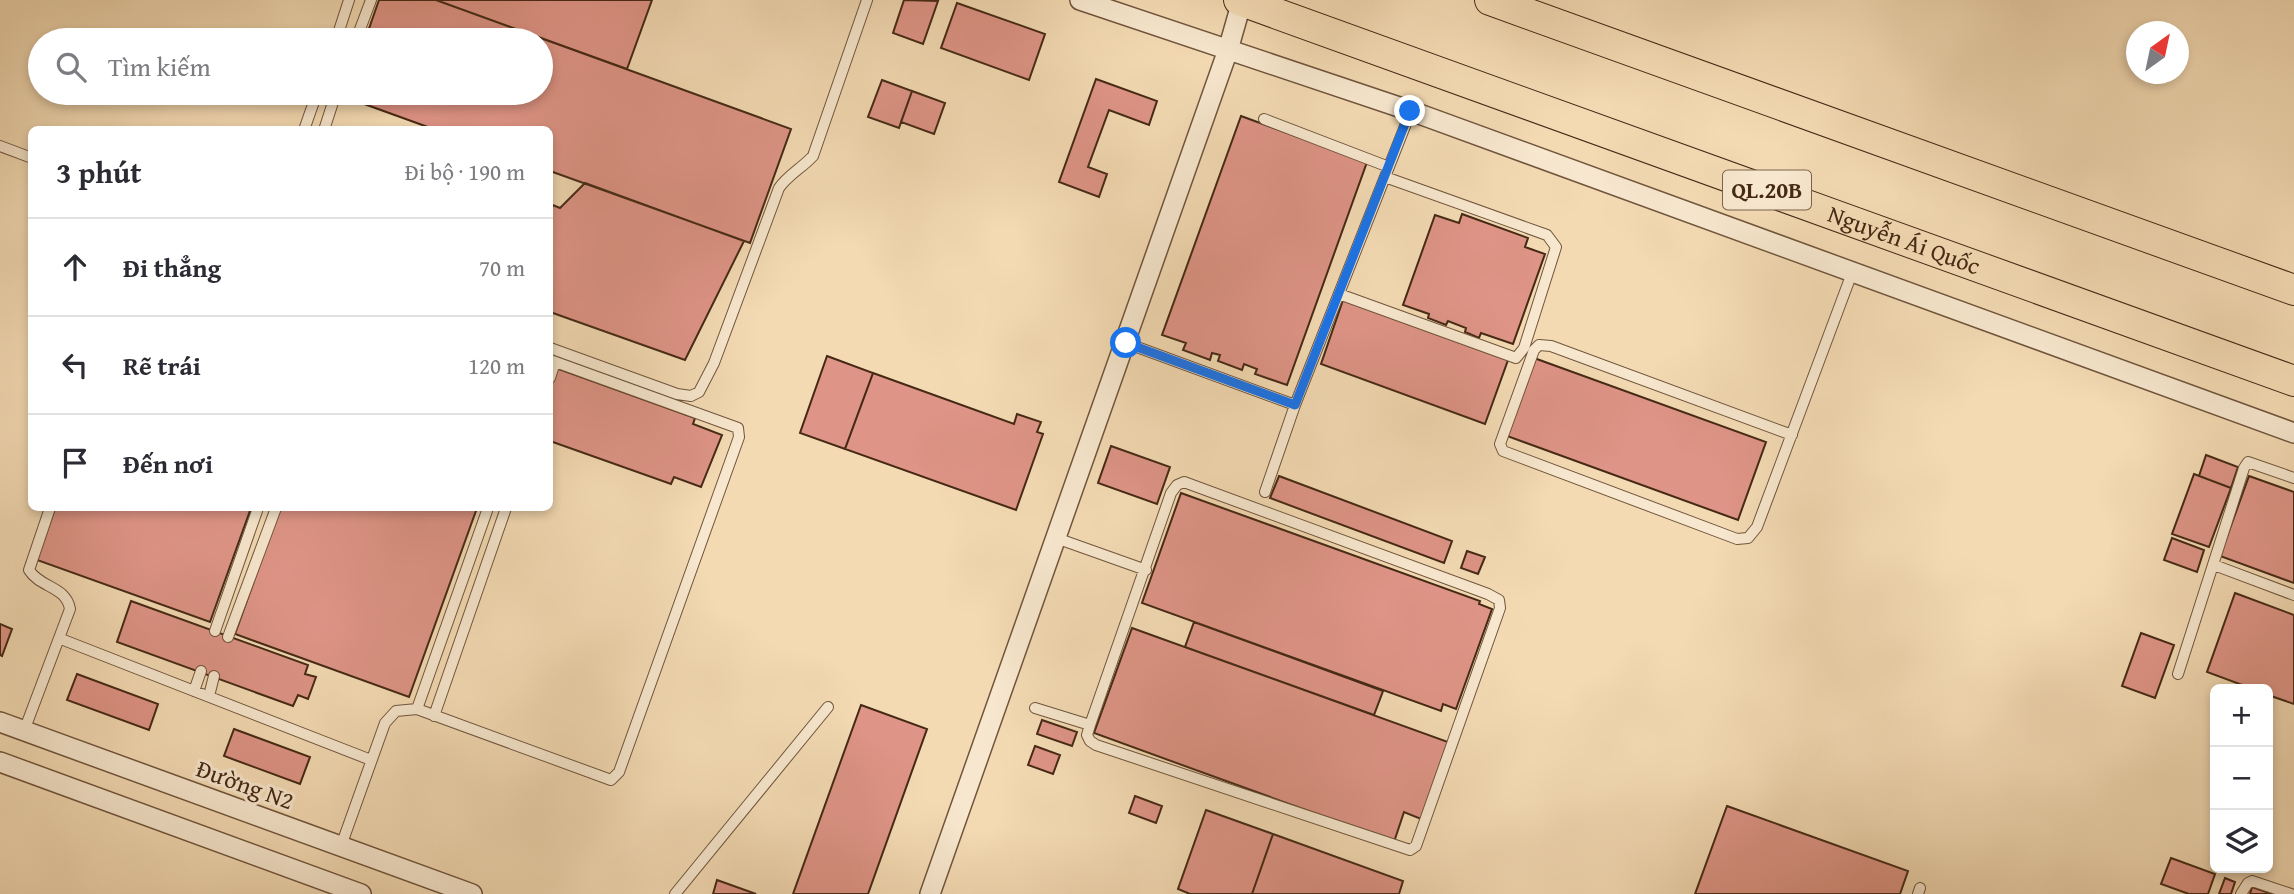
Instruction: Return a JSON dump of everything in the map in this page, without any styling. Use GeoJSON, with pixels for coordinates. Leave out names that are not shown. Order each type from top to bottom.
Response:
{"type":"FeatureCollection","features":[{"type":"Feature","properties":{"kind":"main road"},"geometry":{"type":"LineString","coordinates":[[1490,0],[2294,290]]}},
{"type":"Feature","properties":{"kind":"main road","name":"Nguyễn Ái Quốc"},"geometry":{"type":"LineString","coordinates":[[1240,1],[2294,381]]}},
{"type":"Feature","properties":{"kind":"street"},"geometry":{"type":"LineString","coordinates":[[1080,0],[1410,111],[2294,433]]}},
{"type":"Feature","properties":{"kind":"street"},"geometry":{"type":"LineString","coordinates":[[930,894],[1228,50],[1240,1]]}},
{"type":"Feature","properties":{"kind":"street","name":"Đường N2"},"geometry":{"type":"LineString","coordinates":[[0,722],[472,894]]}},
{"type":"Feature","properties":{"kind":"street"},"geometry":{"type":"LineString","coordinates":[[0,762],[361,894]]}},
{"type":"Feature","properties":{"kind":"lane"},"geometry":{"type":"LineString","coordinates":[[340,28],[349,0]]}},
{"type":"Feature","properties":{"kind":"lane"},"geometry":{"type":"LineString","coordinates":[[360,28],[371,0]]}},
{"type":"Feature","properties":{"kind":"lane"},"geometry":{"type":"LineString","coordinates":[[553,349],[677,394],[691,396],[699,391],[714,363],[779,188],[786,178],[813,156],[867,0]]}},
{"type":"Feature","properties":{"kind":"lane"},"geometry":{"type":"LineString","coordinates":[[305,126],[312,105]]}},
{"type":"Feature","properties":{"kind":"lane"},"geometry":{"type":"LineString","coordinates":[[325,126],[332,105]]}},
{"type":"Feature","properties":{"kind":"lane"},"geometry":{"type":"LineString","coordinates":[[1265,492],[1295,405],[1410,111]]}},
{"type":"Feature","properties":{"kind":"lane"},"geometry":{"type":"LineString","coordinates":[[1264,118],[1387,172],[1547,235],[1556,247],[1524,348],[1516,358],[1339,294]]}},
{"type":"Feature","properties":{"kind":"lane"},"geometry":{"type":"LineString","coordinates":[[0,146],[28,156]]}},
{"type":"Feature","properties":{"kind":"lane"},"geometry":{"type":"LineString","coordinates":[[1792,435],[1551,346],[1539,345],[1534,350],[1500,444],[1503,451],[1737,539],[1748,538],[1757,527],[1792,435],[1853,273]]}},
{"type":"Feature","properties":{"kind":"lane"},"geometry":{"type":"LineString","coordinates":[[1126,343],[1295,405]]}},
{"type":"Feature","properties":{"kind":"lane"},"geometry":{"type":"LineString","coordinates":[[341,846],[385,723],[396,711],[417,709],[611,780],[619,772],[739,437],[738,428],[553,361]]}},
{"type":"Feature","properties":{"kind":"lane"},"geometry":{"type":"LineString","coordinates":[[2178,674],[2244,468],[2248,462],[2294,478]]}},
{"type":"Feature","properties":{"kind":"lane"},"geometry":{"type":"LineString","coordinates":[[1184,482],[1499,600],[1500,608],[1416,846],[1410,850],[1096,745],[1087,735],[1090,725],[1171,493],[1177,485],[1184,482]]}},
{"type":"Feature","properties":{"kind":"lane"},"geometry":{"type":"LineString","coordinates":[[24,731],[61,639],[70,609],[69,599],[62,592],[34,579],[29,570],[49,511]]}},
{"type":"Feature","properties":{"kind":"lane"},"geometry":{"type":"LineString","coordinates":[[215,631],[257,511]]}},
{"type":"Feature","properties":{"kind":"lane"},"geometry":{"type":"LineString","coordinates":[[228,637],[275,511]]}},
{"type":"Feature","properties":{"kind":"lane"},"geometry":{"type":"LineString","coordinates":[[417,709],[487,511]]}},
{"type":"Feature","properties":{"kind":"lane"},"geometry":{"type":"LineString","coordinates":[[434,716],[505,511]]}},
{"type":"Feature","properties":{"kind":"lane"},"geometry":{"type":"LineString","coordinates":[[1056,538],[1146,570]]}},
{"type":"Feature","properties":{"kind":"lane"},"geometry":{"type":"LineString","coordinates":[[474,548],[490,553]]}},
{"type":"Feature","properties":{"kind":"lane"},"geometry":{"type":"LineString","coordinates":[[2214,565],[2294,595]]}},
{"type":"Feature","properties":{"kind":"lane"},"geometry":{"type":"LineString","coordinates":[[61,639],[371,760]]}},
{"type":"Feature","properties":{"kind":"lane"},"geometry":{"type":"LineString","coordinates":[[194,691],[201,671]]}},
{"type":"Feature","properties":{"kind":"lane"},"geometry":{"type":"LineString","coordinates":[[209,696],[214,676]]}},
{"type":"Feature","properties":{"kind":"lane"},"geometry":{"type":"LineString","coordinates":[[675,894],[828,707]]}},
{"type":"Feature","properties":{"kind":"lane"},"geometry":{"type":"LineString","coordinates":[[1034,708],[1090,725]]}},
{"type":"Feature","properties":{"kind":"lane"},"geometry":{"type":"LineString","coordinates":[[2242,894],[2252,881],[2291,894]]}},
{"type":"Feature","properties":{"kind":"building"},"geometry":{"type":"Polygon","coordinates":[[[379,0],[436,0],[513,28],[369,28],[379,0]]]}},
{"type":"Feature","properties":{"kind":"building"},"geometry":{"type":"Polygon","coordinates":[[[436,0],[652,0],[627,69],[553,42],[553,28],[514,28],[436,0]]]}},
{"type":"Feature","properties":{"kind":"building"},"geometry":{"type":"Polygon","coordinates":[[[904,0],[938,1],[923,44],[893,33],[904,0]]]}},
{"type":"Feature","properties":{"kind":"building"},"geometry":{"type":"Polygon","coordinates":[[[957,3],[1045,34],[1029,80],[941,48],[957,3]]]}},
{"type":"Feature","properties":{"kind":"building"},"geometry":{"type":"Polygon","coordinates":[[[553,43],[791,129],[750,243],[553,172],[553,126],[425,126],[367,105],[553,105],[553,43]]]}},
{"type":"Feature","properties":{"kind":"building"},"geometry":{"type":"Polygon","coordinates":[[[1096,79],[1157,101],[1149,125],[1109,110],[1088,167],[1107,174],[1099,197],[1059,182],[1096,79]]]}},
{"type":"Feature","properties":{"kind":"building"},"geometry":{"type":"Polygon","coordinates":[[[882,80],[912,91],[899,128],[868,117],[882,80]]]}},
{"type":"Feature","properties":{"kind":"building"},"geometry":{"type":"Polygon","coordinates":[[[912,91],[945,103],[934,134],[901,122],[912,91]]]}},
{"type":"Feature","properties":{"kind":"building"},"geometry":{"type":"Polygon","coordinates":[[[1241,116],[1367,162],[1287,385],[1255,374],[1257,369],[1244,364],[1242,370],[1218,361],[1220,355],[1212,353],[1210,360],[1183,350],[1186,343],[1162,335],[1241,116]]]}},
{"type":"Feature","properties":{"kind":"building"},"geometry":{"type":"Polygon","coordinates":[[[585,183],[744,241],[685,360],[553,313],[553,205],[560,208],[585,183]]]}},
{"type":"Feature","properties":{"kind":"building"},"geometry":{"type":"Polygon","coordinates":[[[1462,214],[1528,238],[1525,247],[1545,254],[1513,344],[1481,333],[1479,338],[1465,332],[1466,328],[1448,321],[1446,325],[1428,318],[1429,314],[1403,305],[1435,215],[1459,223],[1462,214]]]}},
{"type":"Feature","properties":{"kind":"building"},"geometry":{"type":"Polygon","coordinates":[[[1343,300],[1508,360],[1485,424],[1321,364],[1343,300]]]}},
{"type":"Feature","properties":{"kind":"building"},"geometry":{"type":"Polygon","coordinates":[[[827,356],[873,373],[845,449],[800,433],[827,356]]]}},
{"type":"Feature","properties":{"kind":"building"},"geometry":{"type":"Polygon","coordinates":[[[1534,358],[1766,442],[1738,520],[1507,436],[1534,358]]]}},
{"type":"Feature","properties":{"kind":"building"},"geometry":{"type":"Polygon","coordinates":[[[556,368],[695,418],[693,424],[722,435],[701,487],[674,477],[671,484],[553,442],[553,376],[556,368]]]}},
{"type":"Feature","properties":{"kind":"building"},"geometry":{"type":"Polygon","coordinates":[[[873,373],[1014,424],[1017,414],[1041,422],[1037,432],[1043,434],[1016,510],[845,449],[873,373]]]}},
{"type":"Feature","properties":{"kind":"building"},"geometry":{"type":"Polygon","coordinates":[[[1111,446],[1170,467],[1157,504],[1098,483],[1111,446]]]}},
{"type":"Feature","properties":{"kind":"building"},"geometry":{"type":"Polygon","coordinates":[[[2206,455],[2238,467],[2231,488],[2199,476],[2206,455]]]}},
{"type":"Feature","properties":{"kind":"building"},"geometry":{"type":"Polygon","coordinates":[[[2194,474],[2231,488],[2209,547],[2172,534],[2194,474]]]}},
{"type":"Feature","properties":{"kind":"building"},"geometry":{"type":"Polygon","coordinates":[[[1279,476],[1452,541],[1444,563],[1270,498],[1279,476]]]}},
{"type":"Feature","properties":{"kind":"building"},"geometry":{"type":"Polygon","coordinates":[[[2249,476],[2294,492],[2294,583],[2220,556],[2249,476]]]}},
{"type":"Feature","properties":{"kind":"building"},"geometry":{"type":"Polygon","coordinates":[[[1181,493],[1480,601],[1479,604],[1492,609],[1456,709],[1443,704],[1441,711],[1142,603],[1181,493]]]}},
{"type":"Feature","properties":{"kind":"building"},"geometry":{"type":"Polygon","coordinates":[[[54,511],[250,511],[210,622],[37,560],[54,511]]]}},
{"type":"Feature","properties":{"kind":"building"},"geometry":{"type":"Polygon","coordinates":[[[279,511],[476,511],[409,697],[235,634],[279,511]]]}},
{"type":"Feature","properties":{"kind":"building"},"geometry":{"type":"Polygon","coordinates":[[[2172,538],[2204,550],[2197,572],[2164,560],[2172,538]]]}},
{"type":"Feature","properties":{"kind":"building"},"geometry":{"type":"Polygon","coordinates":[[[1467,551],[1485,557],[1478,574],[1461,568],[1467,551]]]}},
{"type":"Feature","properties":{"kind":"building"},"geometry":{"type":"Polygon","coordinates":[[[2235,593],[2294,615],[2294,704],[2273,697],[2273,684],[2239,684],[2207,672],[2235,593]]]}},
{"type":"Feature","properties":{"kind":"building"},"geometry":{"type":"Polygon","coordinates":[[[131,601],[308,665],[305,674],[316,677],[308,699],[298,695],[293,706],[117,642],[131,601]]]}},
{"type":"Feature","properties":{"kind":"building"},"geometry":{"type":"Polygon","coordinates":[[[1194,622],[1383,691],[1374,715],[1185,647],[1194,622]]]}},
{"type":"Feature","properties":{"kind":"building"},"geometry":{"type":"Polygon","coordinates":[[[0,624],[12,629],[2,656],[0,655],[0,624]]]}},
{"type":"Feature","properties":{"kind":"building"},"geometry":{"type":"Polygon","coordinates":[[[1132,628],[1448,742],[1421,819],[1404,812],[1394,842],[1094,733],[1132,628]]]}},
{"type":"Feature","properties":{"kind":"building"},"geometry":{"type":"Polygon","coordinates":[[[2141,633],[2174,645],[2155,698],[2122,686],[2141,633]]]}},
{"type":"Feature","properties":{"kind":"building"},"geometry":{"type":"Polygon","coordinates":[[[77,674],[158,704],[149,730],[67,700],[77,674]]]}},
{"type":"Feature","properties":{"kind":"building"},"geometry":{"type":"Polygon","coordinates":[[[861,705],[927,729],[868,894],[793,894],[861,705]]]}},
{"type":"Feature","properties":{"kind":"building"},"geometry":{"type":"Polygon","coordinates":[[[1042,720],[1077,732],[1072,746],[1037,734],[1042,720]]]}},
{"type":"Feature","properties":{"kind":"building"},"geometry":{"type":"Polygon","coordinates":[[[234,729],[310,757],[300,784],[224,756],[234,729]]]}},
{"type":"Feature","properties":{"kind":"building"},"geometry":{"type":"Polygon","coordinates":[[[1035,746],[1060,755],[1053,774],[1028,765],[1035,746]]]}},
{"type":"Feature","properties":{"kind":"building"},"geometry":{"type":"Polygon","coordinates":[[[1135,796],[1162,806],[1156,823],[1129,813],[1135,796]]]}},
{"type":"Feature","properties":{"kind":"building"},"geometry":{"type":"Polygon","coordinates":[[[1727,806],[1908,871],[1900,894],[1695,894],[1727,806]]]}},
{"type":"Feature","properties":{"kind":"building"},"geometry":{"type":"Polygon","coordinates":[[[1206,810],[1273,834],[1252,894],[1190,894],[1178,889],[1206,810]]]}},
{"type":"Feature","properties":{"kind":"building"},"geometry":{"type":"Polygon","coordinates":[[[1273,834],[1403,881],[1399,894],[1252,894],[1273,834]]]}},
{"type":"Feature","properties":{"kind":"building"},"geometry":{"type":"Polygon","coordinates":[[[2171,858],[2215,874],[2208,894],[2189,894],[2161,884],[2171,858]]]}},
{"type":"Feature","properties":{"kind":"building"},"geometry":{"type":"Polygon","coordinates":[[[2225,878],[2235,882],[2231,894],[2219,894],[2225,878]]]}},
{"type":"Feature","properties":{"kind":"building"},"geometry":{"type":"Polygon","coordinates":[[[717,880],[756,894],[713,894],[717,880]]]}},
{"type":"Feature","properties":{"kind":"building"},"geometry":{"type":"Polygon","coordinates":[[[2252,887],[2272,894],[2250,894],[2252,887]]]}},
{"type":"Feature","properties":{"kind":"route"},"geometry":{"type":"LineString","coordinates":[[1126,343],[1295,405],[1410,111]]}}]}
